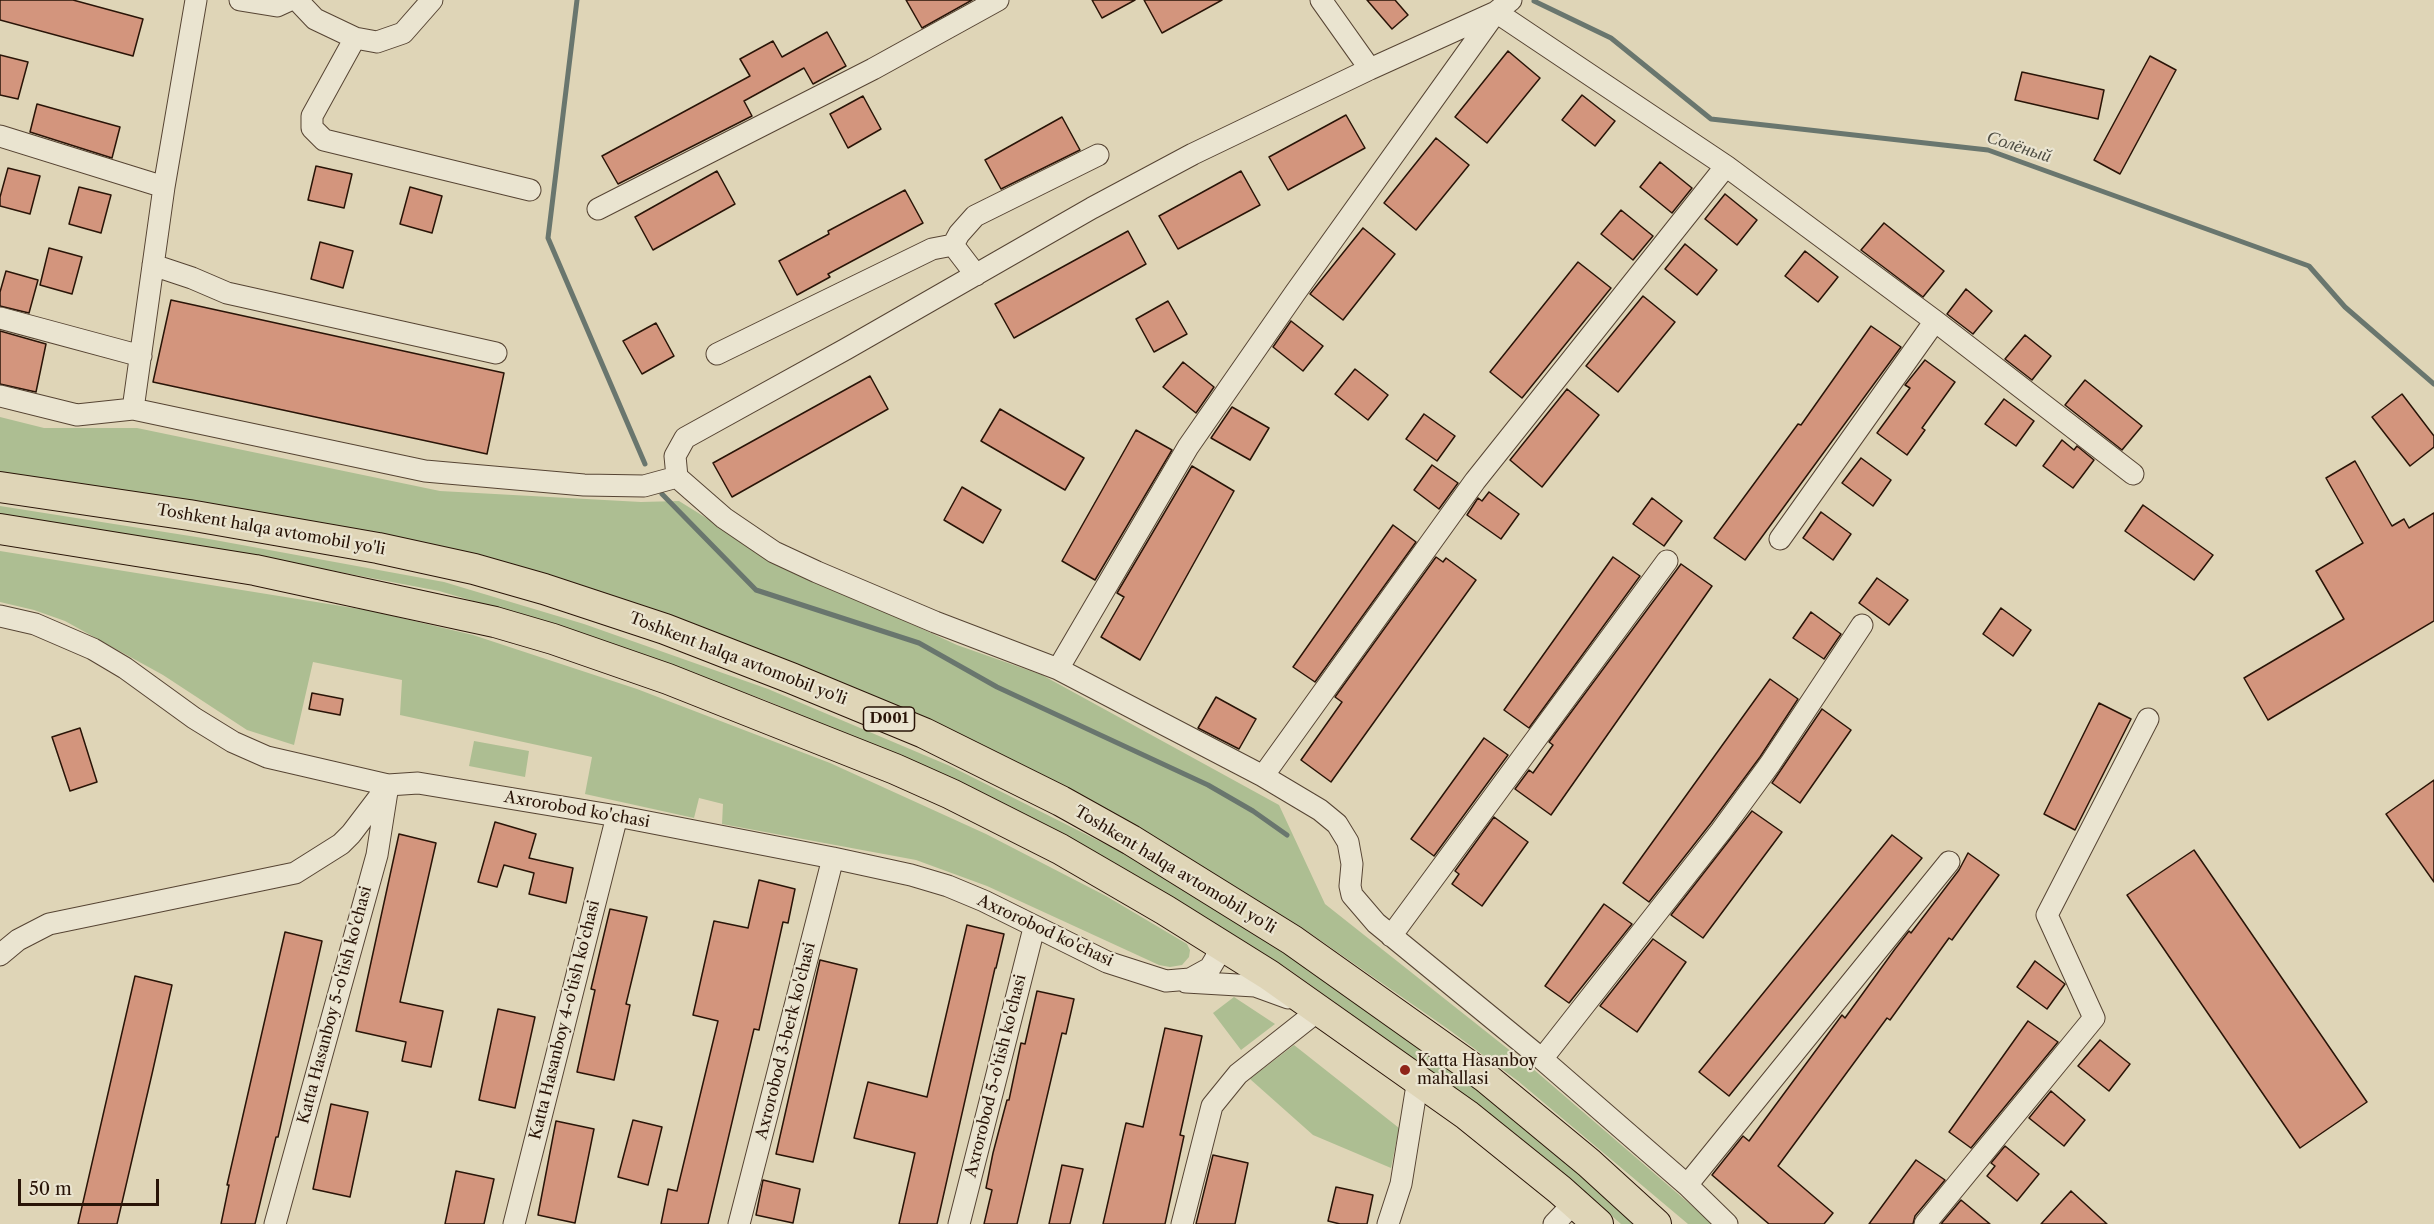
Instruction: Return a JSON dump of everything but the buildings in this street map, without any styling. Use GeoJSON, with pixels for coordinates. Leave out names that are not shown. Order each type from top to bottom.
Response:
{"type":"FeatureCollection","features":[{"type":"Feature","properties":{"kind":"highway","name":"Toshkent halqa avtomobil yo'li"},"geometry":{"type":"LineString","coordinates":[[0,487],[248,525],[378,548],[474,569],[544,589],[665,629],[924,733],[1061,801],[1131,840],[1292,940],[1485,1077],[1589,1163],[1656,1224]]}},
{"type":"Feature","properties":{"kind":"highway","name":"D001"},"geometry":{"type":"LineString","coordinates":[[0,529],[255,570],[485,620],[563,642],[677,683],[801,730],[951,794],[1060,849],[1218,942],[1418,1079],[1490,1133],[1598,1224]]}},
{"type":"Feature","properties":{"kind":"street"},"geometry":{"type":"LineString","coordinates":[[133,409],[164,187],[196,0]]}},
{"type":"Feature","properties":{"kind":"street"},"geometry":{"type":"LineString","coordinates":[[240,0],[277,6],[290,0]]}},
{"type":"Feature","properties":{"kind":"street"},"geometry":{"type":"LineString","coordinates":[[297,0],[315,19],[355,38],[378,42],[404,33],[432,0]]}},
{"type":"Feature","properties":{"kind":"street"},"geometry":{"type":"LineString","coordinates":[[598,209],[873,69],[998,0]]}},
{"type":"Feature","properties":{"kind":"street"},"geometry":{"type":"LineString","coordinates":[[1321,0],[1370,69]]}},
{"type":"Feature","properties":{"kind":"street"},"geometry":{"type":"LineString","coordinates":[[1503,6],[1193,154],[1092,208],[685,438],[675,456],[677,477],[724,518],[774,552],[935,622],[1058,669],[1263,777],[1320,810],[1336,824],[1348,842],[1351,854],[1350,886],[1353,895],[1376,923],[1542,1059],[1687,1185],[1727,1224]]}},
{"type":"Feature","properties":{"kind":"street"},"geometry":{"type":"LineString","coordinates":[[1503,6],[1726,166],[1935,321],[2133,474]]}},
{"type":"Feature","properties":{"kind":"street"},"geometry":{"type":"LineString","coordinates":[[1058,669],[1188,447],[1295,293],[1503,6]]}},
{"type":"Feature","properties":{"kind":"street"},"geometry":{"type":"LineString","coordinates":[[355,38],[312,116],[312,128],[324,140],[530,190]]}},
{"type":"Feature","properties":{"kind":"street"},"geometry":{"type":"LineString","coordinates":[[0,136],[164,187]]}},
{"type":"Feature","properties":{"kind":"street"},"geometry":{"type":"LineString","coordinates":[[953,245],[959,234],[975,216],[1098,155]]}},
{"type":"Feature","properties":{"kind":"street"},"geometry":{"type":"LineString","coordinates":[[1263,777],[1475,481],[1726,166]]}},
{"type":"Feature","properties":{"kind":"street"},"geometry":{"type":"LineString","coordinates":[[953,245],[976,275]]}},
{"type":"Feature","properties":{"kind":"street"},"geometry":{"type":"LineString","coordinates":[[717,354],[932,249],[953,245]]}},
{"type":"Feature","properties":{"kind":"street"},"geometry":{"type":"LineString","coordinates":[[153,265],[227,293],[496,353]]}},
{"type":"Feature","properties":{"kind":"street"},"geometry":{"type":"LineString","coordinates":[[0,318],[141,356]]}},
{"type":"Feature","properties":{"kind":"street"},"geometry":{"type":"LineString","coordinates":[[1780,539],[1935,321]]}},
{"type":"Feature","properties":{"kind":"street"},"geometry":{"type":"LineString","coordinates":[[0,396],[77,415],[133,409],[425,471],[584,485],[644,486],[677,477]]}},
{"type":"Feature","properties":{"kind":"street"},"geometry":{"type":"LineString","coordinates":[[1391,936],[1667,561]]}},
{"type":"Feature","properties":{"kind":"street","name":"Axrorobod ko'chasi"},"geometry":{"type":"LineString","coordinates":[[0,616],[35,624],[93,649],[125,668],[194,718],[233,742],[267,756],[388,785],[418,783],[617,816],[911,875],[948,886],[984,901],[1034,928],[1107,962],[1155,978],[1255,986],[1319,1010]]}},
{"type":"Feature","properties":{"kind":"street"},"geometry":{"type":"LineString","coordinates":[[1542,1059],[1763,774],[1862,625]]}},
{"type":"Feature","properties":{"kind":"street"},"geometry":{"type":"LineString","coordinates":[[1925,1224],[2094,1018],[2046,915],[2148,719]]}},
{"type":"Feature","properties":{"kind":"street"},"geometry":{"type":"LineString","coordinates":[[0,955],[18,940],[49,924],[295,873],[341,844],[388,785]]}},
{"type":"Feature","properties":{"kind":"street","name":"Katta Hasanboy 5-o'tish ko'chasi"},"geometry":{"type":"LineString","coordinates":[[275,1224],[377,855],[388,785]]}},
{"type":"Feature","properties":{"kind":"street","name":"Katta Hasanboy 4-o'tish ko'chasi"},"geometry":{"type":"LineString","coordinates":[[514,1224],[617,816]]}},
{"type":"Feature","properties":{"kind":"street","name":"Axrorobod 3-berk ko'chasi"},"geometry":{"type":"LineString","coordinates":[[739,1224],[833,858]]}},
{"type":"Feature","properties":{"kind":"street"},"geometry":{"type":"LineString","coordinates":[[1687,1185],[1949,862]]}},
{"type":"Feature","properties":{"kind":"street","name":"Axrorobod 5-o'tish ko'chasi"},"geometry":{"type":"LineString","coordinates":[[958,1224],[1034,928]]}},
{"type":"Feature","properties":{"kind":"street"},"geometry":{"type":"LineString","coordinates":[[1179,981],[1210,968],[1216,958],[1218,942]]}},
{"type":"Feature","properties":{"kind":"street"},"geometry":{"type":"LineString","coordinates":[[1182,1224],[1212,1106],[1239,1074],[1319,1010]]}},
{"type":"Feature","properties":{"kind":"street"},"geometry":{"type":"LineString","coordinates":[[1388,1224],[1401,1184],[1418,1079]]}},
{"type":"Feature","properties":{"kind":"street"},"geometry":{"type":"LineString","coordinates":[[1554,1224],[1574,1203]]}},
{"type":"Feature","properties":{"kind":"green space"},"geometry":{"type":"Polygon","coordinates":[[[0,417],[44,428],[137,428],[440,491],[641,502],[679,501],[777,562],[957,645],[1042,675],[1279,805],[1325,904],[1532,1068],[1713,1224],[1688,1224],[1518,1081],[1448,1029],[1304,929],[1156,838],[1077,795],[760,651],[0,473],[0,417]]]}},
{"type":"Feature","properties":{"kind":"green space"},"geometry":{"type":"Polygon","coordinates":[[[0,506],[209,539],[444,582],[584,624],[768,689],[950,766],[1125,854],[1290,955],[1486,1095],[1640,1224],[1621,1224],[1553,1164],[1479,1105],[1284,966],[1120,866],[945,776],[765,700],[581,634],[439,591],[329,570],[0,516],[0,506]]]}},
{"type":"Feature","properties":{"kind":"green space"},"geometry":{"type":"Polygon","coordinates":[[[0,551],[372,611],[473,635],[637,689],[830,763],[986,834],[1106,896],[1187,944],[1190,950],[1189,957],[1182,965],[1170,967],[1159,965],[987,886],[916,860],[722,824],[723,804],[699,798],[694,818],[585,794],[592,757],[400,715],[402,680],[313,662],[294,745],[247,730],[163,675],[65,621],[34,610],[0,602],[0,551]]]}},
{"type":"Feature","properties":{"kind":"green space"},"geometry":{"type":"Polygon","coordinates":[[[474,741],[529,751],[525,777],[469,766],[474,741]]]}},
{"type":"Feature","properties":{"kind":"green space"},"geometry":{"type":"Polygon","coordinates":[[[1234,997],[1275,1024],[1241,1050],[1213,1013],[1234,997]]]}},
{"type":"Feature","properties":{"kind":"green space"},"geometry":{"type":"Polygon","coordinates":[[[1294,1045],[1399,1128],[1391,1168],[1313,1135],[1250,1079],[1294,1045]]]}},
{"type":"Feature","properties":{"kind":"waterway"},"geometry":{"type":"LineString","coordinates":[[577,0],[548,238],[645,464]]}},
{"type":"Feature","properties":{"kind":"waterway","name":"Солёный"},"geometry":{"type":"LineString","coordinates":[[1534,1],[1611,38],[1711,119],[1988,150],[2309,266],[2345,307],[2434,384]]}},
{"type":"Feature","properties":{"kind":"waterway"},"geometry":{"type":"LineString","coordinates":[[662,494],[756,590],[919,643],[997,687],[1208,785],[1253,811],[1287,835]]}},
{"type":"Feature","properties":{"kind":"place","name":"Katta Hasanboy mahallasi"},"geometry":{"type":"Point","coordinates":[1405,1070]}}]}
